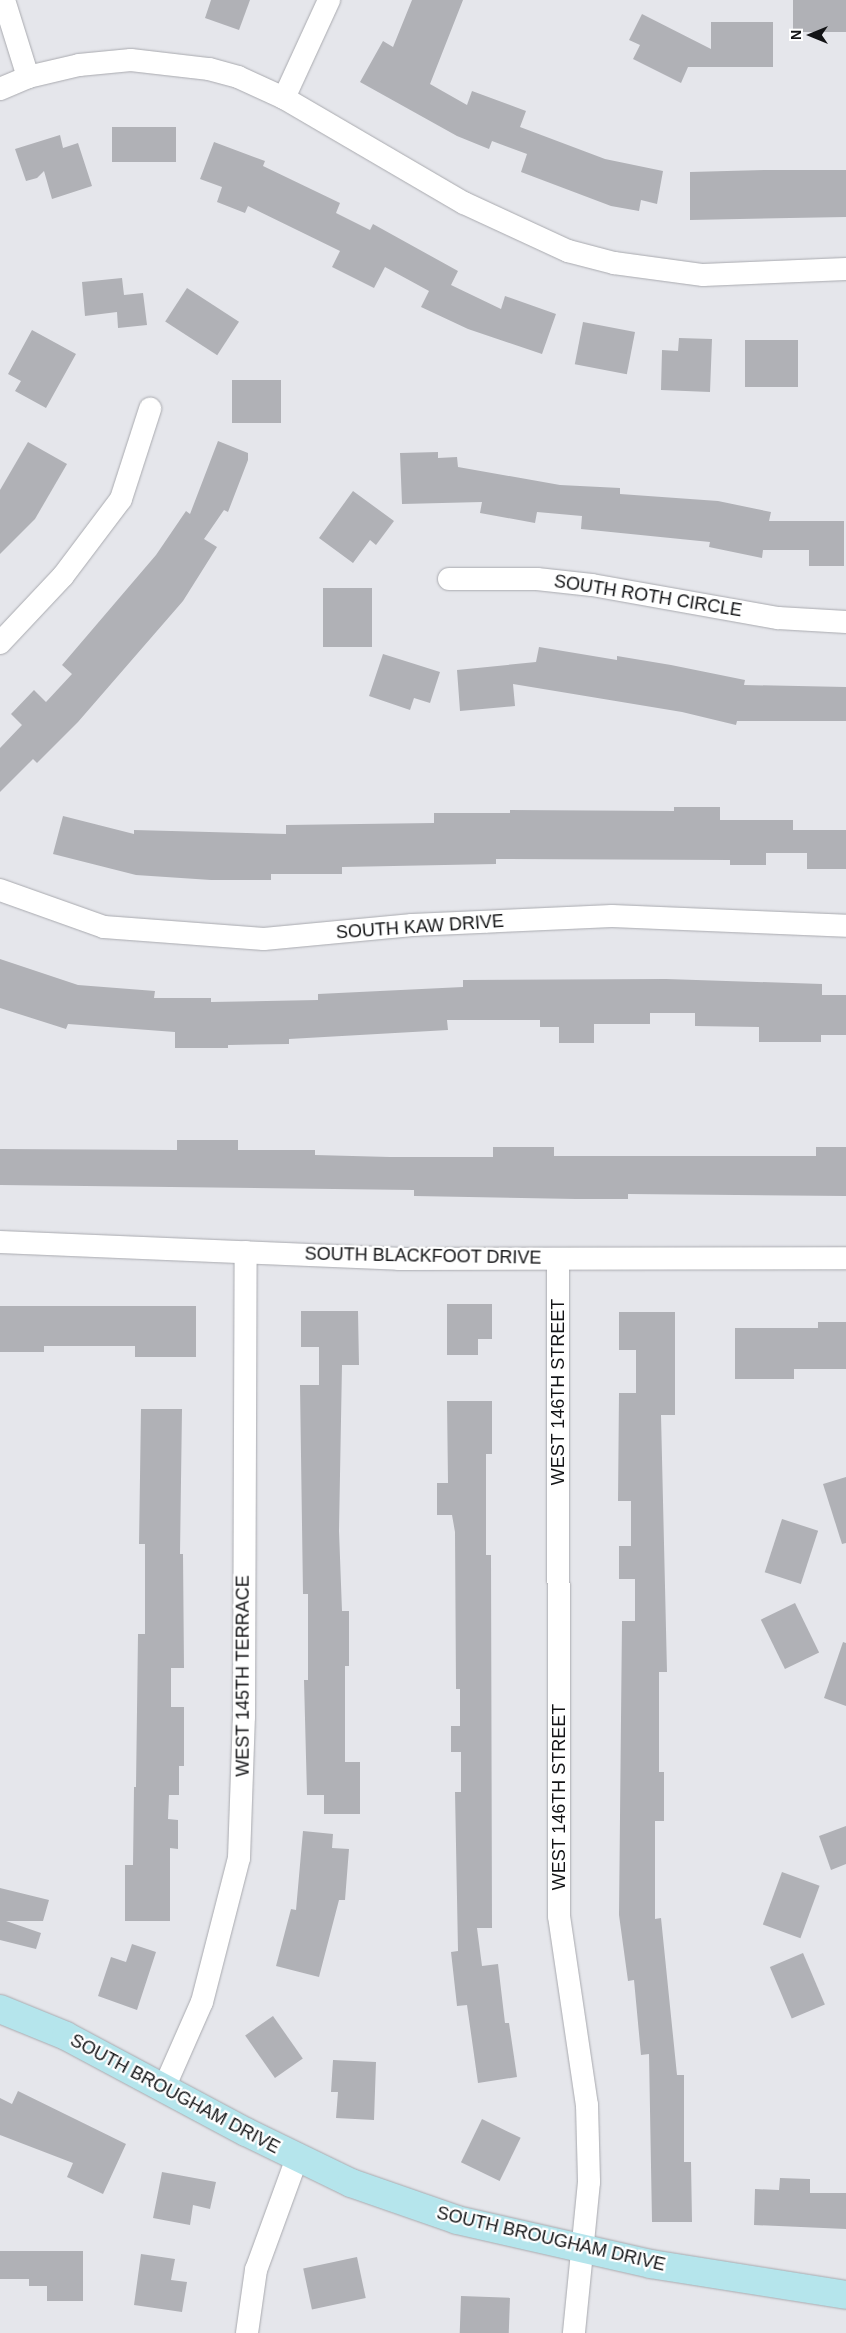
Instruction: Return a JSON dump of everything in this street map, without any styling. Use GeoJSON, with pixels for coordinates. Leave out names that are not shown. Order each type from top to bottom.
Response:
{"type":"FeatureCollection","features":[{"type":"Feature","properties":{"kind":"street"},"geometry":{"type":"LineString","coordinates":[[4,0],[28,77]]}},
{"type":"Feature","properties":{"kind":"street"},"geometry":{"type":"LineString","coordinates":[[284,98],[329,0]]}},
{"type":"Feature","properties":{"kind":"street"},"geometry":{"type":"LineString","coordinates":[[0,89],[28,77],[79,65],[131,60],[168,62],[238,77],[284,98],[464,203],[568,251],[614,263],[703,275],[846,269]]}},
{"type":"Feature","properties":{"kind":"street"},"geometry":{"type":"LineString","coordinates":[[0,643],[63,576],[121,499],[150,409]]}},
{"type":"Feature","properties":{"kind":"street","name":"SOUTH ROTH CIRCLE"},"geometry":{"type":"LineString","coordinates":[[449,580],[537,580],[592,585],[778,618],[846,622]]}},
{"type":"Feature","properties":{"kind":"street","name":"SOUTH KAW DRIVE"},"geometry":{"type":"LineString","coordinates":[[0,890],[104,927],[264,939],[412,925],[612,916],[846,926]]}},
{"type":"Feature","properties":{"kind":"street","name":"SOUTH BLACKFOOT DRIVE"},"geometry":{"type":"LineString","coordinates":[[0,1242],[398,1259],[846,1258]]}},
{"type":"Feature","properties":{"kind":"street","name":"WEST 145TH TERRACE"},"geometry":{"type":"LineString","coordinates":[[164,2088],[205,1993],[239,1858],[244,1717],[246,1252]]}},
{"type":"Feature","properties":{"kind":"street","name":"WEST 146TH STREET"},"geometry":{"type":"LineString","coordinates":[[558,1259],[559,1916],[587,2105],[589,2182],[574,2333]]}},
{"type":"Feature","properties":{"kind":"street","name":"SOUTH BROUGHAM DRIVE"},"geometry":{"type":"LineString","coordinates":[[0,2009],[66,2036],[298,2158],[351,2183],[457,2220],[651,2264],[846,2294]]}},
{"type":"Feature","properties":{"kind":"street"},"geometry":{"type":"LineString","coordinates":[[247,2333],[256,2270],[298,2158]]}},
{"type":"Feature","properties":{"kind":"building"},"geometry":{"type":"Polygon","coordinates":[[[211,0],[250,0],[239,30],[205,18],[211,0]]]}},
{"type":"Feature","properties":{"kind":"building"},"geometry":{"type":"Polygon","coordinates":[[[412,0],[463,0],[430,84],[467,105],[472,91],[526,111],[520,127],[605,159],[663,171],[657,204],[641,200],[639,211],[611,206],[521,172],[527,154],[492,141],[489,149],[457,136],[360,82],[383,41],[393,47],[412,0]]]}},
{"type":"Feature","properties":{"kind":"building"},"geometry":{"type":"Polygon","coordinates":[[[793,0],[846,0],[846,32],[793,32],[793,0]]]}},
{"type":"Feature","properties":{"kind":"building"},"geometry":{"type":"Polygon","coordinates":[[[642,14],[711,49],[711,22],[773,22],[773,67],[688,67],[681,83],[633,59],[640,45],[629,40],[642,14]]]}},
{"type":"Feature","properties":{"kind":"building"},"geometry":{"type":"Polygon","coordinates":[[[112,127],[176,127],[176,162],[112,162],[112,127]]]}},
{"type":"Feature","properties":{"kind":"building"},"geometry":{"type":"Polygon","coordinates":[[[60,135],[63,148],[78,143],[92,186],[52,199],[44,171],[37,178],[26,181],[15,149],[60,135]]]}},
{"type":"Feature","properties":{"kind":"building"},"geometry":{"type":"Polygon","coordinates":[[[214,142],[265,161],[263,166],[340,203],[336,213],[370,230],[373,224],[458,271],[451,285],[501,309],[505,296],[556,314],[542,354],[468,329],[421,307],[429,291],[385,267],[374,288],[332,267],[340,251],[248,206],[245,213],[217,202],[222,187],[200,179],[214,142]]]}},
{"type":"Feature","properties":{"kind":"building"},"geometry":{"type":"Polygon","coordinates":[[[846,170],[846,217],[690,220],[690,172],[846,170]]]}},
{"type":"Feature","properties":{"kind":"building"},"geometry":{"type":"Polygon","coordinates":[[[122,278],[124,295],[143,293],[147,325],[118,328],[117,312],[85,316],[82,282],[122,278]]]}},
{"type":"Feature","properties":{"kind":"building"},"geometry":{"type":"Polygon","coordinates":[[[187,288],[239,322],[217,355],[165,322],[187,288]]]}},
{"type":"Feature","properties":{"kind":"building"},"geometry":{"type":"Polygon","coordinates":[[[583,322],[635,332],[627,374],[575,364],[583,322]]]}},
{"type":"Feature","properties":{"kind":"building"},"geometry":{"type":"Polygon","coordinates":[[[32,330],[76,354],[46,408],[15,391],[21,381],[8,374],[32,330]]]}},
{"type":"Feature","properties":{"kind":"building"},"geometry":{"type":"Polygon","coordinates":[[[679,338],[712,339],[710,392],[661,390],[662,350],[678,351],[679,338]]]}},
{"type":"Feature","properties":{"kind":"building"},"geometry":{"type":"Polygon","coordinates":[[[745,340],[798,340],[798,387],[745,387],[745,340]]]}},
{"type":"Feature","properties":{"kind":"building"},"geometry":{"type":"Polygon","coordinates":[[[232,380],[281,380],[281,423],[232,423],[232,380]]]}},
{"type":"Feature","properties":{"kind":"building"},"geometry":{"type":"Polygon","coordinates":[[[218,441],[248,453],[248,460],[228,512],[224,510],[204,539],[217,547],[183,601],[78,722],[37,763],[33,759],[0,792],[0,748],[22,725],[11,714],[34,690],[46,702],[72,674],[62,665],[156,555],[186,511],[190,514],[218,441]]]}},
{"type":"Feature","properties":{"kind":"building"},"geometry":{"type":"Polygon","coordinates":[[[28,442],[67,464],[35,519],[0,554],[0,490],[28,442]]]}},
{"type":"Feature","properties":{"kind":"building"},"geometry":{"type":"Polygon","coordinates":[[[438,452],[438,458],[457,457],[458,467],[560,485],[620,488],[620,494],[718,501],[771,512],[769,521],[844,521],[844,566],[809,566],[809,550],[763,550],[762,558],[709,547],[710,542],[581,529],[582,516],[537,512],[535,523],[480,513],[482,502],[402,504],[400,453],[438,452]]]}},
{"type":"Feature","properties":{"kind":"building"},"geometry":{"type":"Polygon","coordinates":[[[353,491],[394,521],[376,545],[370,540],[353,563],[319,538],[353,491]]]}},
{"type":"Feature","properties":{"kind":"building"},"geometry":{"type":"Polygon","coordinates":[[[323,588],[372,588],[372,647],[323,647],[323,588]]]}},
{"type":"Feature","properties":{"kind":"building"},"geometry":{"type":"Polygon","coordinates":[[[539,647],[617,660],[617,656],[671,665],[745,680],[744,685],[846,687],[846,721],[737,721],[736,725],[682,712],[513,684],[515,706],[460,711],[457,670],[536,662],[539,647]]]}},
{"type":"Feature","properties":{"kind":"building"},"geometry":{"type":"Polygon","coordinates":[[[383,654],[440,672],[430,703],[414,698],[410,710],[369,696],[383,654]]]}},
{"type":"Feature","properties":{"kind":"building"},"geometry":{"type":"Polygon","coordinates":[[[674,807],[720,807],[720,820],[793,820],[793,830],[846,830],[846,869],[807,869],[807,853],[766,853],[766,865],[730,865],[730,860],[496,859],[496,864],[342,867],[342,874],[271,874],[271,880],[211,880],[136,875],[53,854],[63,816],[134,834],[134,830],[286,834],[286,825],[434,823],[434,813],[510,813],[510,810],[674,811],[674,807]]]}},
{"type":"Feature","properties":{"kind":"building"},"geometry":{"type":"Polygon","coordinates":[[[0,959],[78,985],[155,991],[154,998],[211,998],[211,1002],[318,1000],[318,994],[463,987],[463,980],[666,979],[822,984],[822,995],[846,995],[846,1035],[821,1035],[821,1042],[759,1042],[759,1027],[695,1026],[695,1013],[650,1013],[650,1024],[594,1024],[594,1043],[559,1043],[559,1027],[540,1027],[540,1020],[447,1020],[448,1030],[289,1039],[289,1044],[228,1045],[228,1048],[175,1048],[175,1032],[68,1024],[66,1029],[0,1008],[0,959]]]}},
{"type":"Feature","properties":{"kind":"building"},"geometry":{"type":"Polygon","coordinates":[[[177,1140],[238,1140],[238,1150],[315,1150],[315,1155],[390,1157],[493,1157],[493,1147],[554,1147],[554,1156],[816,1156],[816,1147],[846,1147],[846,1196],[628,1194],[628,1199],[576,1199],[414,1196],[414,1190],[0,1185],[0,1149],[177,1150],[177,1140]]]}},
{"type":"Feature","properties":{"kind":"building"},"geometry":{"type":"Polygon","coordinates":[[[447,1304],[492,1304],[492,1339],[478,1339],[478,1355],[447,1355],[447,1304]]]}},
{"type":"Feature","properties":{"kind":"building"},"geometry":{"type":"Polygon","coordinates":[[[0,1306],[196,1306],[196,1357],[135,1357],[135,1346],[44,1346],[44,1352],[0,1352],[0,1306]]]}},
{"type":"Feature","properties":{"kind":"building"},"geometry":{"type":"Polygon","coordinates":[[[301,1311],[358,1311],[359,1365],[342,1365],[339,1531],[342,1611],[349,1611],[349,1666],[345,1666],[345,1762],[360,1762],[360,1814],[324,1814],[324,1795],[307,1795],[304,1680],[308,1680],[308,1594],[303,1594],[300,1385],[319,1385],[319,1347],[301,1347],[301,1311]]]}},
{"type":"Feature","properties":{"kind":"building"},"geometry":{"type":"Polygon","coordinates":[[[619,1312],[675,1312],[675,1415],[661,1415],[667,1672],[659,1672],[659,1772],[664,1772],[664,1821],[655,1821],[655,1919],[661,1918],[677,2075],[684,2075],[684,2162],[691,2162],[692,2222],[652,2222],[649,2054],[641,2055],[634,1980],[628,1981],[619,1915],[622,1621],[635,1621],[635,1579],[619,1579],[619,1546],[631,1546],[631,1501],[618,1501],[619,1393],[636,1393],[636,1350],[619,1350],[619,1312]]]}},
{"type":"Feature","properties":{"kind":"building"},"geometry":{"type":"Polygon","coordinates":[[[818,1322],[846,1322],[846,1369],[794,1369],[794,1379],[735,1379],[735,1328],[818,1328],[818,1322]]]}},
{"type":"Feature","properties":{"kind":"building"},"geometry":{"type":"Polygon","coordinates":[[[447,1401],[492,1401],[492,1454],[486,1454],[486,1555],[491,1555],[492,1928],[477,1928],[482,1966],[498,1964],[505,2023],[509,2023],[517,2077],[478,2083],[467,2005],[457,2006],[451,1952],[458,1951],[455,1792],[461,1792],[461,1752],[451,1752],[451,1726],[460,1726],[460,1689],[456,1689],[455,1532],[452,1515],[437,1515],[437,1483],[448,1483],[447,1401]]]}},
{"type":"Feature","properties":{"kind":"building"},"geometry":{"type":"Polygon","coordinates":[[[141,1409],[182,1409],[180,1554],[183,1554],[184,1668],[171,1668],[171,1707],[184,1707],[184,1766],[179,1766],[179,1795],[169,1795],[168,1819],[178,1820],[178,1849],[170,1848],[170,1921],[125,1921],[125,1865],[133,1865],[138,1634],[145,1634],[145,1544],[139,1544],[141,1409]]]}},
{"type":"Feature","properties":{"kind":"building"},"geometry":{"type":"Polygon","coordinates":[[[846,1477],[846,1543],[842,1544],[823,1484],[846,1477]]]}},
{"type":"Feature","properties":{"kind":"building"},"geometry":{"type":"Polygon","coordinates":[[[782,1519],[818,1531],[801,1584],[765,1572],[782,1519]]]}},
{"type":"Feature","properties":{"kind":"building"},"geometry":{"type":"Polygon","coordinates":[[[795,1603],[819,1652],[785,1669],[761,1620],[795,1603]]]}},
{"type":"Feature","properties":{"kind":"building"},"geometry":{"type":"Polygon","coordinates":[[[843,1642],[846,1643],[846,1706],[824,1698],[843,1642]]]}},
{"type":"Feature","properties":{"kind":"building"},"geometry":{"type":"Polygon","coordinates":[[[846,1826],[846,1864],[831,1870],[819,1836],[846,1826]]]}},
{"type":"Feature","properties":{"kind":"building"},"geometry":{"type":"Polygon","coordinates":[[[303,1831],[333,1834],[332,1848],[349,1849],[345,1900],[339,1900],[319,1977],[276,1966],[291,1909],[296,1910],[303,1831]]]}},
{"type":"Feature","properties":{"kind":"building"},"geometry":{"type":"Polygon","coordinates":[[[782,1872],[820,1886],[800,1938],[763,1925],[782,1872]]]}},
{"type":"Feature","properties":{"kind":"building"},"geometry":{"type":"Polygon","coordinates":[[[0,1888],[49,1900],[43,1921],[6,1921],[41,1933],[36,1949],[0,1940],[0,1888]]]}},
{"type":"Feature","properties":{"kind":"building"},"geometry":{"type":"Polygon","coordinates":[[[132,1944],[156,1952],[137,2010],[98,1996],[111,1957],[126,1962],[132,1944]]]}},
{"type":"Feature","properties":{"kind":"building"},"geometry":{"type":"Polygon","coordinates":[[[803,1953],[825,2005],[792,2019],[770,1967],[803,1953]]]}},
{"type":"Feature","properties":{"kind":"building"},"geometry":{"type":"Polygon","coordinates":[[[273,2016],[303,2059],[275,2078],[245,2036],[273,2016]]]}},
{"type":"Feature","properties":{"kind":"building"},"geometry":{"type":"Polygon","coordinates":[[[333,2060],[376,2062],[374,2120],[336,2118],[338,2092],[331,2092],[333,2060]]]}},
{"type":"Feature","properties":{"kind":"building"},"geometry":{"type":"Polygon","coordinates":[[[18,2091],[126,2144],[103,2194],[67,2177],[73,2163],[0,2135],[0,2098],[12,2104],[18,2091]]]}},
{"type":"Feature","properties":{"kind":"building"},"geometry":{"type":"Polygon","coordinates":[[[482,2119],[521,2138],[500,2181],[461,2162],[482,2119]]]}},
{"type":"Feature","properties":{"kind":"building"},"geometry":{"type":"Polygon","coordinates":[[[162,2172],[216,2182],[210,2209],[193,2205],[190,2225],[153,2218],[162,2172]]]}},
{"type":"Feature","properties":{"kind":"building"},"geometry":{"type":"Polygon","coordinates":[[[780,2178],[810,2179],[810,2193],[846,2193],[846,2229],[754,2225],[755,2189],[779,2190],[780,2178]]]}},
{"type":"Feature","properties":{"kind":"building"},"geometry":{"type":"Polygon","coordinates":[[[0,2251],[83,2251],[83,2301],[47,2301],[47,2286],[29,2286],[29,2279],[0,2279],[0,2251]]]}},
{"type":"Feature","properties":{"kind":"building"},"geometry":{"type":"Polygon","coordinates":[[[141,2254],[175,2259],[171,2280],[187,2282],[182,2312],[134,2305],[141,2254]]]}},
{"type":"Feature","properties":{"kind":"building"},"geometry":{"type":"Polygon","coordinates":[[[357,2257],[366,2298],[312,2310],[303,2268],[357,2257]]]}},
{"type":"Feature","properties":{"kind":"building"},"geometry":{"type":"Polygon","coordinates":[[[461,2296],[510,2298],[509,2333],[460,2333],[461,2296]]]}}]}
